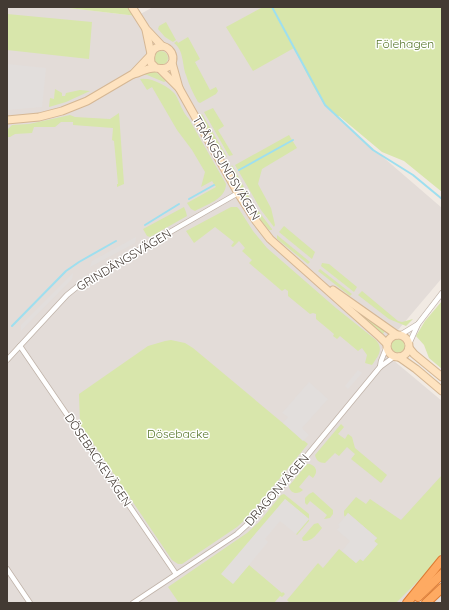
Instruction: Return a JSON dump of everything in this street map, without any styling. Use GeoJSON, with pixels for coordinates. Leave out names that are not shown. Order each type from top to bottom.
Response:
{"type":"FeatureCollection","features":[{"type":"Feature","properties":{"kind":"highway"},"geometry":{"type":"LineString","coordinates":[[407,603],[442,560]]}},
{"type":"Feature","properties":{"kind":"highway"},"geometry":{"type":"LineString","coordinates":[[412,603],[442,574]]}},
{"type":"Feature","properties":{"kind":"highway"},"geometry":{"type":"LineString","coordinates":[[426,603],[442,588]]}},
{"type":"Feature","properties":{"kind":"main road"},"geometry":{"type":"LineString","coordinates":[[132,7],[146,30],[162,46],[166,47],[172,52],[173,59],[172,63],[166,68],[158,68],[133,74]]}},
{"type":"Feature","properties":{"kind":"main road"},"geometry":{"type":"LineString","coordinates":[[146,30],[151,62],[158,68]]}},
{"type":"Feature","properties":{"kind":"main road"},"geometry":{"type":"LineString","coordinates":[[7,120],[39,117],[62,111],[87,101],[133,74],[156,48],[162,46]]}},
{"type":"Feature","properties":{"kind":"main road","name":"TRÅNGSUNDSVÄGEN"},"geometry":{"type":"LineString","coordinates":[[172,63],[179,88],[238,193],[256,221],[270,239],[382,338],[387,345]]}},
{"type":"Feature","properties":{"kind":"main road","name":"TRÅNGSUNDSVÄGEN"},"geometry":{"type":"LineString","coordinates":[[158,68],[179,88]]}},
{"type":"Feature","properties":{"kind":"main road","name":"TRÅNGSUNDSVÄGEN"},"geometry":{"type":"LineString","coordinates":[[313,276],[399,335]]}},
{"type":"Feature","properties":{"kind":"main road"},"geometry":{"type":"LineString","coordinates":[[442,377],[414,354],[405,337],[399,335],[392,337],[387,345],[389,353],[442,386]]}},
{"type":"Feature","properties":{"kind":"main road"},"geometry":{"type":"LineString","coordinates":[[397,357],[404,355],[409,346]]}},
{"type":"Feature","properties":{"kind":"main road"},"geometry":{"type":"LineString","coordinates":[[427,377],[442,391]]}},
{"type":"Feature","properties":{"kind":"street","name":"GRINDÄNGSVÄGEN"},"geometry":{"type":"LineString","coordinates":[[7,360],[67,295],[83,282],[238,193]]}},
{"type":"Feature","properties":{"kind":"street"},"geometry":{"type":"LineString","coordinates":[[409,346],[418,324],[442,293]]}},
{"type":"Feature","properties":{"kind":"street"},"geometry":{"type":"LineString","coordinates":[[399,335],[418,324]]}},
{"type":"Feature","properties":{"kind":"street","name":"DRAGONVÄGEN"},"geometry":{"type":"LineString","coordinates":[[380,367],[387,345]]}},
{"type":"Feature","properties":{"kind":"street","name":"DÖSEBACKEVÄGEN"},"geometry":{"type":"LineString","coordinates":[[20,346],[176,574]]}},
{"type":"Feature","properties":{"kind":"street","name":"DRAGONVÄGEN"},"geometry":{"type":"LineString","coordinates":[[133,603],[237,534],[249,523],[282,486],[380,367],[397,357]]}},
{"type":"Feature","properties":{"kind":"street"},"geometry":{"type":"LineString","coordinates":[[7,569],[30,603]]}},
{"type":"Feature","properties":{"kind":"shaded area"},"geometry":{"type":"Polygon","coordinates":[[[7,7],[60,7],[137,16],[153,7],[272,7],[333,114],[442,208],[442,278],[381,350],[442,401],[442,603],[7,603],[7,7]]]}},
{"type":"Feature","properties":{"kind":"shaded area"},"geometry":{"type":"Polygon","coordinates":[[[7,64],[46,68],[42,107],[7,110],[7,64]]]}},
{"type":"Feature","properties":{"kind":"shaded area"},"geometry":{"type":"Polygon","coordinates":[[[136,237],[135,243],[90,267],[92,261],[136,237]]]}},
{"type":"Feature","properties":{"kind":"shaded area"},"geometry":{"type":"Polygon","coordinates":[[[73,273],[72,279],[21,331],[21,325],[73,273]]]}},
{"type":"Feature","properties":{"kind":"shaded area"},"geometry":{"type":"Polygon","coordinates":[[[358,370],[362,373],[348,389],[345,386],[358,370]]]}},
{"type":"Feature","properties":{"kind":"shaded area"},"geometry":{"type":"Polygon","coordinates":[[[309,382],[328,399],[302,428],[309,435],[303,441],[283,423],[288,417],[282,413],[309,382]]]}},
{"type":"Feature","properties":{"kind":"shaded area"},"geometry":{"type":"Polygon","coordinates":[[[285,499],[309,519],[296,534],[280,521],[265,539],[268,542],[233,584],[221,574],[285,499]]]}},
{"type":"Feature","properties":{"kind":"shaded area"},"geometry":{"type":"Polygon","coordinates":[[[348,513],[377,538],[374,541],[378,544],[363,561],[360,559],[356,563],[342,551],[350,541],[337,530],[340,526],[338,525],[348,513]]]}},
{"type":"Feature","properties":{"kind":"green space"},"geometry":{"type":"Polygon","coordinates":[[[60,7],[132,7],[137,16],[60,7]]]}},
{"type":"Feature","properties":{"kind":"green space","name":"Fölehagen"},"geometry":{"type":"Polygon","coordinates":[[[263,7],[442,7],[442,192],[404,161],[382,152],[339,116],[337,117],[318,94],[294,48],[253,71],[226,27],[263,7]]]}},
{"type":"Feature","properties":{"kind":"green space"},"geometry":{"type":"Polygon","coordinates":[[[7,14],[92,22],[89,59],[7,50],[7,14]]]}},
{"type":"Feature","properties":{"kind":"green space"},"geometry":{"type":"Polygon","coordinates":[[[166,22],[176,40],[173,42],[165,37],[158,29],[159,26],[166,22]]]}},
{"type":"Feature","properties":{"kind":"green space"},"geometry":{"type":"Polygon","coordinates":[[[188,37],[200,59],[195,62],[210,90],[216,87],[218,91],[216,94],[200,103],[198,102],[188,82],[180,50],[174,43],[177,41],[178,43],[188,37]]]}},
{"type":"Feature","properties":{"kind":"green space"},"geometry":{"type":"Polygon","coordinates":[[[161,51],[166,53],[168,58],[166,63],[161,65],[156,63],[154,58],[156,53],[161,51]]]}},
{"type":"Feature","properties":{"kind":"green space"},"geometry":{"type":"Polygon","coordinates":[[[149,72],[156,72],[166,81],[164,82],[147,75],[141,75],[149,72]]]}},
{"type":"Feature","properties":{"kind":"green space"},"geometry":{"type":"Polygon","coordinates":[[[140,79],[149,79],[159,83],[175,94],[226,184],[223,194],[210,204],[195,211],[191,209],[187,203],[216,187],[212,181],[201,187],[205,172],[192,150],[177,130],[152,87],[147,90],[140,79]]]}},
{"type":"Feature","properties":{"kind":"green space"},"geometry":{"type":"Polygon","coordinates":[[[55,89],[62,93],[62,96],[65,96],[66,93],[80,90],[90,91],[66,102],[49,107],[50,98],[54,99],[55,89]]]}},
{"type":"Feature","properties":{"kind":"green space"},"geometry":{"type":"Polygon","coordinates":[[[213,108],[224,126],[218,130],[233,155],[229,156],[204,112],[213,108]]]}},
{"type":"Feature","properties":{"kind":"green space"},"geometry":{"type":"Polygon","coordinates":[[[119,113],[124,184],[117,187],[114,141],[112,140],[113,128],[73,125],[73,122],[61,122],[55,127],[34,127],[32,133],[15,134],[7,137],[8,129],[12,125],[29,124],[70,115],[75,117],[110,119],[119,113]]]}},
{"type":"Feature","properties":{"kind":"green space"},"geometry":{"type":"Polygon","coordinates":[[[202,114],[227,157],[222,155],[200,116],[202,114]]]}},
{"type":"Feature","properties":{"kind":"green space"},"geometry":{"type":"Polygon","coordinates":[[[289,135],[297,148],[262,169],[258,184],[271,208],[275,225],[274,227],[261,210],[235,165],[289,135]]]}},
{"type":"Feature","properties":{"kind":"green space"},"geometry":{"type":"Polygon","coordinates":[[[232,165],[244,187],[241,189],[230,169],[232,165]]]}},
{"type":"Feature","properties":{"kind":"green space"},"geometry":{"type":"Polygon","coordinates":[[[245,190],[272,230],[269,230],[257,216],[243,191],[245,190]]]}},
{"type":"Feature","properties":{"kind":"green space"},"geometry":{"type":"Polygon","coordinates":[[[184,207],[187,216],[150,237],[147,236],[143,229],[184,207]]]}},
{"type":"Feature","properties":{"kind":"green space"},"geometry":{"type":"Polygon","coordinates":[[[231,207],[237,207],[239,209],[253,231],[267,248],[336,308],[376,340],[380,350],[372,365],[365,363],[367,355],[362,348],[358,351],[340,336],[337,339],[333,336],[334,334],[316,319],[316,314],[310,314],[288,296],[288,291],[285,289],[282,291],[249,263],[252,260],[242,251],[245,248],[239,241],[233,247],[231,246],[234,242],[215,227],[194,243],[186,231],[231,207]]]}},
{"type":"Feature","properties":{"kind":"green space"},"geometry":{"type":"Polygon","coordinates":[[[284,226],[315,252],[312,259],[279,232],[284,226]]]}},
{"type":"Feature","properties":{"kind":"green space"},"geometry":{"type":"Polygon","coordinates":[[[277,235],[310,262],[308,264],[277,239],[277,235]]]}},
{"type":"Feature","properties":{"kind":"green space"},"geometry":{"type":"Polygon","coordinates":[[[322,263],[329,264],[357,287],[354,292],[321,266],[322,263]]]}},
{"type":"Feature","properties":{"kind":"green space"},"geometry":{"type":"Polygon","coordinates":[[[320,269],[352,294],[350,296],[318,271],[320,269]]]}},
{"type":"Feature","properties":{"kind":"green space"},"geometry":{"type":"Polygon","coordinates":[[[362,291],[398,321],[402,322],[413,319],[406,326],[389,319],[358,295],[362,291]]]}},
{"type":"Feature","properties":{"kind":"green space"},"geometry":{"type":"Polygon","coordinates":[[[442,301],[442,369],[429,358],[424,345],[416,336],[425,321],[442,301]]]}},
{"type":"Feature","properties":{"kind":"green space"},"geometry":{"type":"Polygon","coordinates":[[[352,308],[385,331],[382,335],[352,308]]]}},
{"type":"Feature","properties":{"kind":"green space"},"geometry":{"type":"Polygon","coordinates":[[[398,339],[403,341],[405,346],[403,351],[398,353],[393,351],[391,346],[393,341],[398,339]]]}},
{"type":"Feature","properties":{"kind":"green space","name":"Dösebacke"},"geometry":{"type":"Polygon","coordinates":[[[171,340],[185,343],[193,348],[308,444],[248,517],[237,527],[182,564],[178,564],[172,560],[80,424],[79,394],[148,346],[171,340]]]}},
{"type":"Feature","properties":{"kind":"green space"},"geometry":{"type":"Polygon","coordinates":[[[341,424],[344,427],[338,434],[345,439],[348,434],[352,437],[355,448],[387,475],[381,483],[351,459],[355,454],[347,447],[339,456],[335,453],[325,463],[317,460],[315,455],[341,424]]]}},
{"type":"Feature","properties":{"kind":"green space"},"geometry":{"type":"Polygon","coordinates":[[[307,464],[312,465],[315,468],[315,476],[313,478],[309,475],[299,487],[303,490],[301,492],[294,493],[291,491],[289,486],[307,464]]]}},
{"type":"Feature","properties":{"kind":"green space"},"geometry":{"type":"Polygon","coordinates":[[[442,475],[442,553],[427,572],[396,603],[290,603],[287,600],[318,563],[323,568],[339,549],[356,563],[360,559],[363,561],[377,544],[374,541],[377,538],[348,513],[345,517],[344,515],[344,511],[356,497],[366,504],[370,499],[401,520],[442,475]]]}},
{"type":"Feature","properties":{"kind":"green space"},"geometry":{"type":"Polygon","coordinates":[[[313,492],[333,510],[333,514],[330,518],[324,519],[327,515],[310,501],[307,505],[305,503],[305,498],[313,492]]]}},
{"type":"Feature","properties":{"kind":"green space"},"geometry":{"type":"Polygon","coordinates":[[[284,494],[309,514],[309,519],[285,499],[233,584],[249,565],[285,594],[282,597],[280,596],[274,603],[179,603],[168,587],[247,533],[259,522],[281,495],[284,494]]]}},
{"type":"Feature","properties":{"kind":"green space"},"geometry":{"type":"Polygon","coordinates":[[[309,519],[309,521],[297,535],[296,534],[309,519]]]}},
{"type":"Feature","properties":{"kind":"green space"},"geometry":{"type":"Polygon","coordinates":[[[318,523],[322,528],[318,533],[312,539],[303,541],[302,538],[314,524],[318,523]]]}},
{"type":"Feature","properties":{"kind":"waterway"},"geometry":{"type":"LineString","coordinates":[[272,7],[325,105],[373,150],[413,175],[442,199]]}},
{"type":"Feature","properties":{"kind":"waterway"},"geometry":{"type":"LineString","coordinates":[[239,170],[293,140]]}},
{"type":"Feature","properties":{"kind":"waterway"},"geometry":{"type":"LineString","coordinates":[[189,199],[214,185]]}},
{"type":"Feature","properties":{"kind":"waterway"},"geometry":{"type":"LineString","coordinates":[[145,225],[179,204]]}},
{"type":"Feature","properties":{"kind":"waterway"},"geometry":{"type":"LineString","coordinates":[[12,326],[66,271],[116,241]]}}]}
